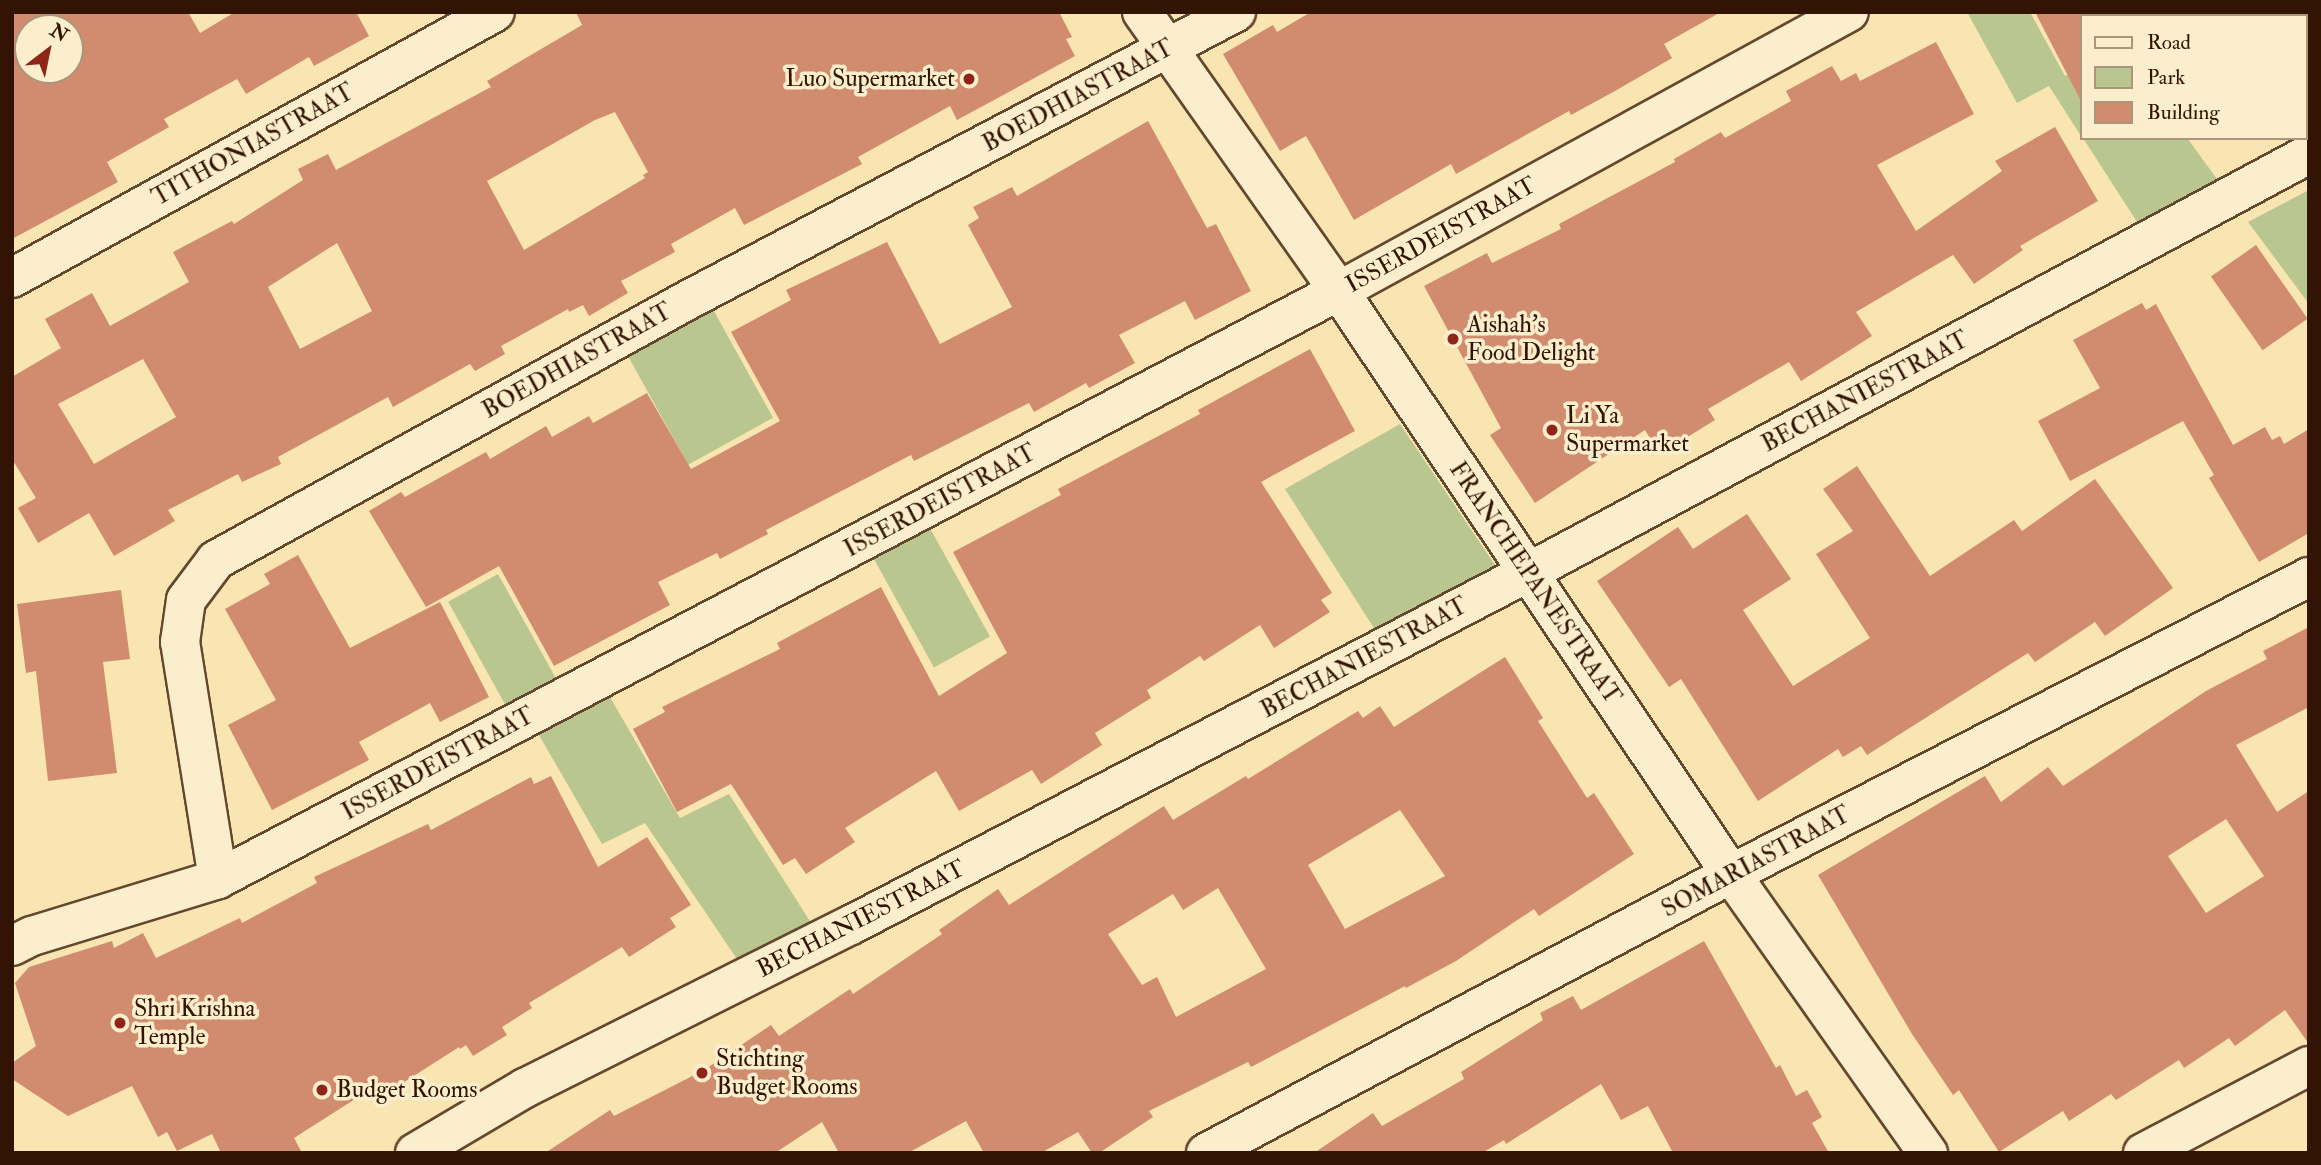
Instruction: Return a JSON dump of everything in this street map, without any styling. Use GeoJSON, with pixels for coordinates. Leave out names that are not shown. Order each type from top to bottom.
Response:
{"type":"FeatureCollection","features":[{"type":"Feature","properties":{"kind":"street","name":"TITHONIASTRAAT"},"geometry":{"type":"LineString","coordinates":[[12,278],[495,12]]}},
{"type":"Feature","properties":{"kind":"street","name":"FRANCHEPANESTRAAT"},"geometry":{"type":"LineString","coordinates":[[1142,12],[1339,291],[1731,874],[1928,1153]]}},
{"type":"Feature","properties":{"kind":"street","name":"BOEDHIASTRAAT"},"geometry":{"type":"LineString","coordinates":[[218,879],[180,642],[186,600],[216,560],[688,300],[1236,12]]}},
{"type":"Feature","properties":{"kind":"street","name":"ISSERDEISTRAAT"},"geometry":{"type":"LineString","coordinates":[[12,946],[32,936],[218,879],[1339,291],[1849,12]]}},
{"type":"Feature","properties":{"kind":"street","name":"BECHANIESTRAAT"},"geometry":{"type":"LineString","coordinates":[[415,1153],[525,1088],[851,925],[1527,573],[2309,154]]}},
{"type":"Feature","properties":{"kind":"street","name":"SOMARIASTRAAT"},"geometry":{"type":"LineString","coordinates":[[1206,1153],[1731,874],[2309,577]]}},
{"type":"Feature","properties":{"kind":"street"},"geometry":{"type":"LineString","coordinates":[[2143,1153],[2309,1066]]}},
{"type":"Feature","properties":{"kind":"green space"},"geometry":{"type":"Polygon","coordinates":[[[1967,12],[2030,12],[2065,76],[2080,68],[2080,134],[2049,86],[2017,103],[1967,12]]]}},
{"type":"Feature","properties":{"kind":"green space"},"geometry":{"type":"Polygon","coordinates":[[[2084,140],[2188,140],[2220,183],[2139,225],[2084,140]]]}},
{"type":"Feature","properties":{"kind":"green space"},"geometry":{"type":"Polygon","coordinates":[[[2309,190],[2309,304],[2248,222],[2309,190]]]}},
{"type":"Feature","properties":{"kind":"green space"},"geometry":{"type":"Polygon","coordinates":[[[710,304],[773,418],[688,465],[625,351],[710,304]]]}},
{"type":"Feature","properties":{"kind":"green space"},"geometry":{"type":"Polygon","coordinates":[[[1400,424],[1495,565],[1483,584],[1379,636],[1285,489],[1400,424]]]}},
{"type":"Feature","properties":{"kind":"green space"},"geometry":{"type":"Polygon","coordinates":[[[926,521],[990,636],[934,667],[870,552],[926,521]]]}},
{"type":"Feature","properties":{"kind":"green space"},"geometry":{"type":"Polygon","coordinates":[[[498,574],[562,689],[512,716],[448,602],[498,574]]]}},
{"type":"Feature","properties":{"kind":"green space"},"geometry":{"type":"Polygon","coordinates":[[[607,692],[680,818],[729,794],[813,926],[739,962],[645,823],[602,844],[536,730],[607,692]]]}},
{"type":"Feature","properties":{"kind":"building"},"geometry":{"type":"Polygon","coordinates":[[[12,12],[188,12],[200,33],[235,12],[356,12],[369,36],[314,66],[309,57],[246,94],[237,79],[164,119],[169,127],[107,162],[118,182],[12,239],[12,12]]]}},
{"type":"Feature","properties":{"kind":"building"},"geometry":{"type":"Polygon","coordinates":[[[576,12],[1059,12],[1072,37],[1066,39],[1075,56],[957,120],[950,106],[858,157],[862,164],[744,225],[735,208],[671,244],[675,252],[621,281],[628,293],[589,316],[583,305],[569,312],[568,309],[501,346],[505,354],[475,371],[470,364],[393,407],[388,397],[278,457],[281,464],[242,482],[238,474],[168,510],[175,521],[114,556],[89,513],[38,543],[18,508],[36,498],[12,459],[12,377],[61,348],[45,319],[92,293],[110,326],[189,282],[173,252],[232,221],[234,224],[303,180],[298,169],[328,154],[336,170],[491,87],[487,81],[582,25],[576,12]],[[615,112],[595,120],[487,181],[524,250],[645,178],[643,175],[648,172],[615,112]],[[337,243],[268,287],[300,349],[372,311],[337,243]],[[143,359],[58,404],[94,464],[176,417],[143,359]]]}},
{"type":"Feature","properties":{"kind":"building"},"geometry":{"type":"Polygon","coordinates":[[[1311,12],[1721,12],[1664,44],[1672,58],[1615,91],[1571,115],[1569,111],[1456,174],[1451,164],[1354,220],[1306,136],[1280,151],[1223,54],[1273,25],[1277,32],[1311,12]]]}},
{"type":"Feature","properties":{"kind":"building"},"geometry":{"type":"Polygon","coordinates":[[[2035,12],[2081,12],[2080,99],[2035,12]]]}},
{"type":"Feature","properties":{"kind":"building"},"geometry":{"type":"Polygon","coordinates":[[[1936,42],[1974,114],[1877,165],[1916,231],[2002,171],[1995,161],[2055,127],[2098,201],[2020,246],[2023,250],[1974,284],[1953,255],[1856,312],[1872,336],[1801,381],[1789,362],[1708,409],[1715,420],[1660,454],[1645,430],[1535,503],[1490,435],[1501,428],[1424,286],[1487,253],[1492,263],[1561,229],[1559,224],[1675,162],[1674,159],[1721,132],[1725,138],[1791,101],[1786,91],[1832,66],[1841,81],[1856,73],[1860,81],[1936,42]]]}},
{"type":"Feature","properties":{"kind":"building"},"geometry":{"type":"Polygon","coordinates":[[[1148,121],[1207,228],[1216,224],[1251,291],[1195,320],[1185,301],[1119,335],[1135,363],[1089,388],[1086,383],[1034,412],[1029,403],[914,461],[911,455],[766,530],[768,534],[720,559],[717,553],[658,582],[670,605],[554,666],[499,566],[426,607],[369,511],[401,492],[405,497],[486,452],[490,459],[546,426],[552,437],[589,416],[593,423],[647,393],[691,469],[780,421],[731,332],[791,300],[786,290],[887,242],[940,344],[1012,307],[968,225],[979,218],[973,207],[1012,187],[1017,196],[1148,121]]]}},
{"type":"Feature","properties":{"kind":"building"},"geometry":{"type":"Polygon","coordinates":[[[2256,245],[2308,319],[2263,350],[2211,277],[2256,245]]]}},
{"type":"Feature","properties":{"kind":"building"},"geometry":{"type":"Polygon","coordinates":[[[2142,303],[2146,310],[2156,304],[2233,445],[2265,427],[2272,440],[2280,436],[2284,444],[2309,429],[2309,533],[2259,562],[2209,478],[2214,475],[2183,421],[2070,481],[2038,421],[2100,388],[2073,340],[2142,303]]]}},
{"type":"Feature","properties":{"kind":"building"},"geometry":{"type":"Polygon","coordinates":[[[1310,349],[1355,431],[1261,482],[1332,593],[1321,600],[1330,612],[1274,648],[1260,625],[1204,661],[1200,656],[1147,690],[1151,698],[1095,733],[1102,745],[1041,784],[1032,770],[959,811],[936,771],[845,828],[855,842],[806,874],[795,858],[783,865],[731,784],[677,812],[633,729],[665,712],[662,707],[780,649],[777,643],[881,587],[939,696],[1007,653],[953,552],[1061,495],[1058,489],[1200,414],[1198,410],[1310,349]]]}},
{"type":"Feature","properties":{"kind":"building"},"geometry":{"type":"Polygon","coordinates":[[[1857,466],[1930,576],[2014,520],[2022,531],[2095,479],[2173,588],[2105,636],[2095,622],[2035,662],[2028,653],[1867,755],[1861,746],[1843,757],[1838,749],[1758,801],[1681,679],[1669,687],[1597,581],[1678,527],[1693,549],[1747,514],[1791,579],[1743,610],[1793,686],[1870,638],[1816,554],[1853,531],[1823,489],[1857,466]]]}},
{"type":"Feature","properties":{"kind":"building"},"geometry":{"type":"Polygon","coordinates":[[[298,555],[350,648],[440,602],[489,697],[440,722],[430,703],[359,742],[369,760],[272,810],[228,725],[276,700],[225,609],[270,584],[264,574],[298,555]]]}},
{"type":"Feature","properties":{"kind":"building"},"geometry":{"type":"Polygon","coordinates":[[[121,590],[130,659],[103,662],[117,773],[48,781],[36,671],[26,673],[17,604],[121,590]]]}},
{"type":"Feature","properties":{"kind":"building"},"geometry":{"type":"Polygon","coordinates":[[[2309,627],[2309,707],[2236,745],[2277,812],[2309,791],[2309,1044],[2285,1010],[2235,1046],[2229,1038],[2184,1068],[2179,1060],[2116,1100],[2111,1094],[2069,1121],[2063,1111],[1999,1152],[1959,1090],[1953,1095],[1912,1034],[1818,875],[1985,776],[2001,802],[2048,767],[2063,786],[2206,691],[2267,659],[2263,651],[2309,627]],[[2226,819],[2168,856],[2206,913],[2264,876],[2226,819]]]}},
{"type":"Feature","properties":{"kind":"building"},"geometry":{"type":"Polygon","coordinates":[[[1505,657],[1543,718],[1538,721],[1587,798],[1594,793],[1634,854],[1539,916],[1534,909],[1456,961],[1406,988],[1405,986],[1251,1067],[1248,1062],[1149,1111],[1153,1117],[1099,1153],[1092,1153],[1078,1132],[1041,1153],[984,1153],[966,1121],[908,1153],[839,1153],[822,1122],[775,1153],[545,1153],[610,1110],[614,1116],[704,1070],[771,1025],[779,1036],[850,989],[853,994],[942,934],[939,930],[998,889],[1009,905],[1164,806],[1173,820],[1246,776],[1248,779],[1358,711],[1363,718],[1380,706],[1394,727],[1505,657]],[[1400,810],[1308,865],[1345,929],[1445,876],[1400,810]],[[1218,888],[1183,910],[1173,894],[1108,934],[1142,985],[1157,977],[1176,1017],[1266,969],[1218,888]]]}},
{"type":"Feature","properties":{"kind":"building"},"geometry":{"type":"Polygon","coordinates":[[[551,776],[598,867],[647,837],[691,905],[670,918],[676,927],[629,957],[622,947],[529,1003],[532,1008],[502,1027],[507,1035],[473,1056],[466,1045],[460,1049],[459,1047],[384,1095],[377,1085],[294,1138],[302,1153],[221,1153],[212,1134],[177,1151],[167,1132],[158,1137],[132,1086],[68,1116],[12,1079],[12,1063],[36,1046],[15,983],[29,967],[112,941],[114,948],[143,933],[156,958],[240,918],[242,923],[317,883],[314,877],[428,824],[431,830],[531,777],[534,784],[551,776]]]}},
{"type":"Feature","properties":{"kind":"building"},"geometry":{"type":"Polygon","coordinates":[[[1704,941],[1776,1068],[1780,1065],[1796,1096],[1807,1090],[1822,1117],[1812,1123],[1829,1153],[1673,1153],[1648,1106],[1621,1120],[1601,1084],[1506,1144],[1504,1140],[1482,1153],[1314,1153],[1373,1113],[1382,1126],[1464,1079],[1461,1072],[1543,1020],[1540,1013],[1573,996],[1581,1010],[1704,941]]]}},
{"type":"Feature","properties":{"kind":"place","name":"Luo Supermarket"},"geometry":{"type":"Point","coordinates":[969,79]}},
{"type":"Feature","properties":{"kind":"place","name":"Aishah’s Food Delight"},"geometry":{"type":"Point","coordinates":[1453,339]}},
{"type":"Feature","properties":{"kind":"place","name":"Li Ya Supermarket"},"geometry":{"type":"Point","coordinates":[1552,430]}},
{"type":"Feature","properties":{"kind":"place","name":"Shri Krishna Temple"},"geometry":{"type":"Point","coordinates":[120,1023]}},
{"type":"Feature","properties":{"kind":"place","name":"Stichting Budget Rooms"},"geometry":{"type":"Point","coordinates":[702,1073]}},
{"type":"Feature","properties":{"kind":"place","name":"Budget Rooms"},"geometry":{"type":"Point","coordinates":[322,1090]}}]}
